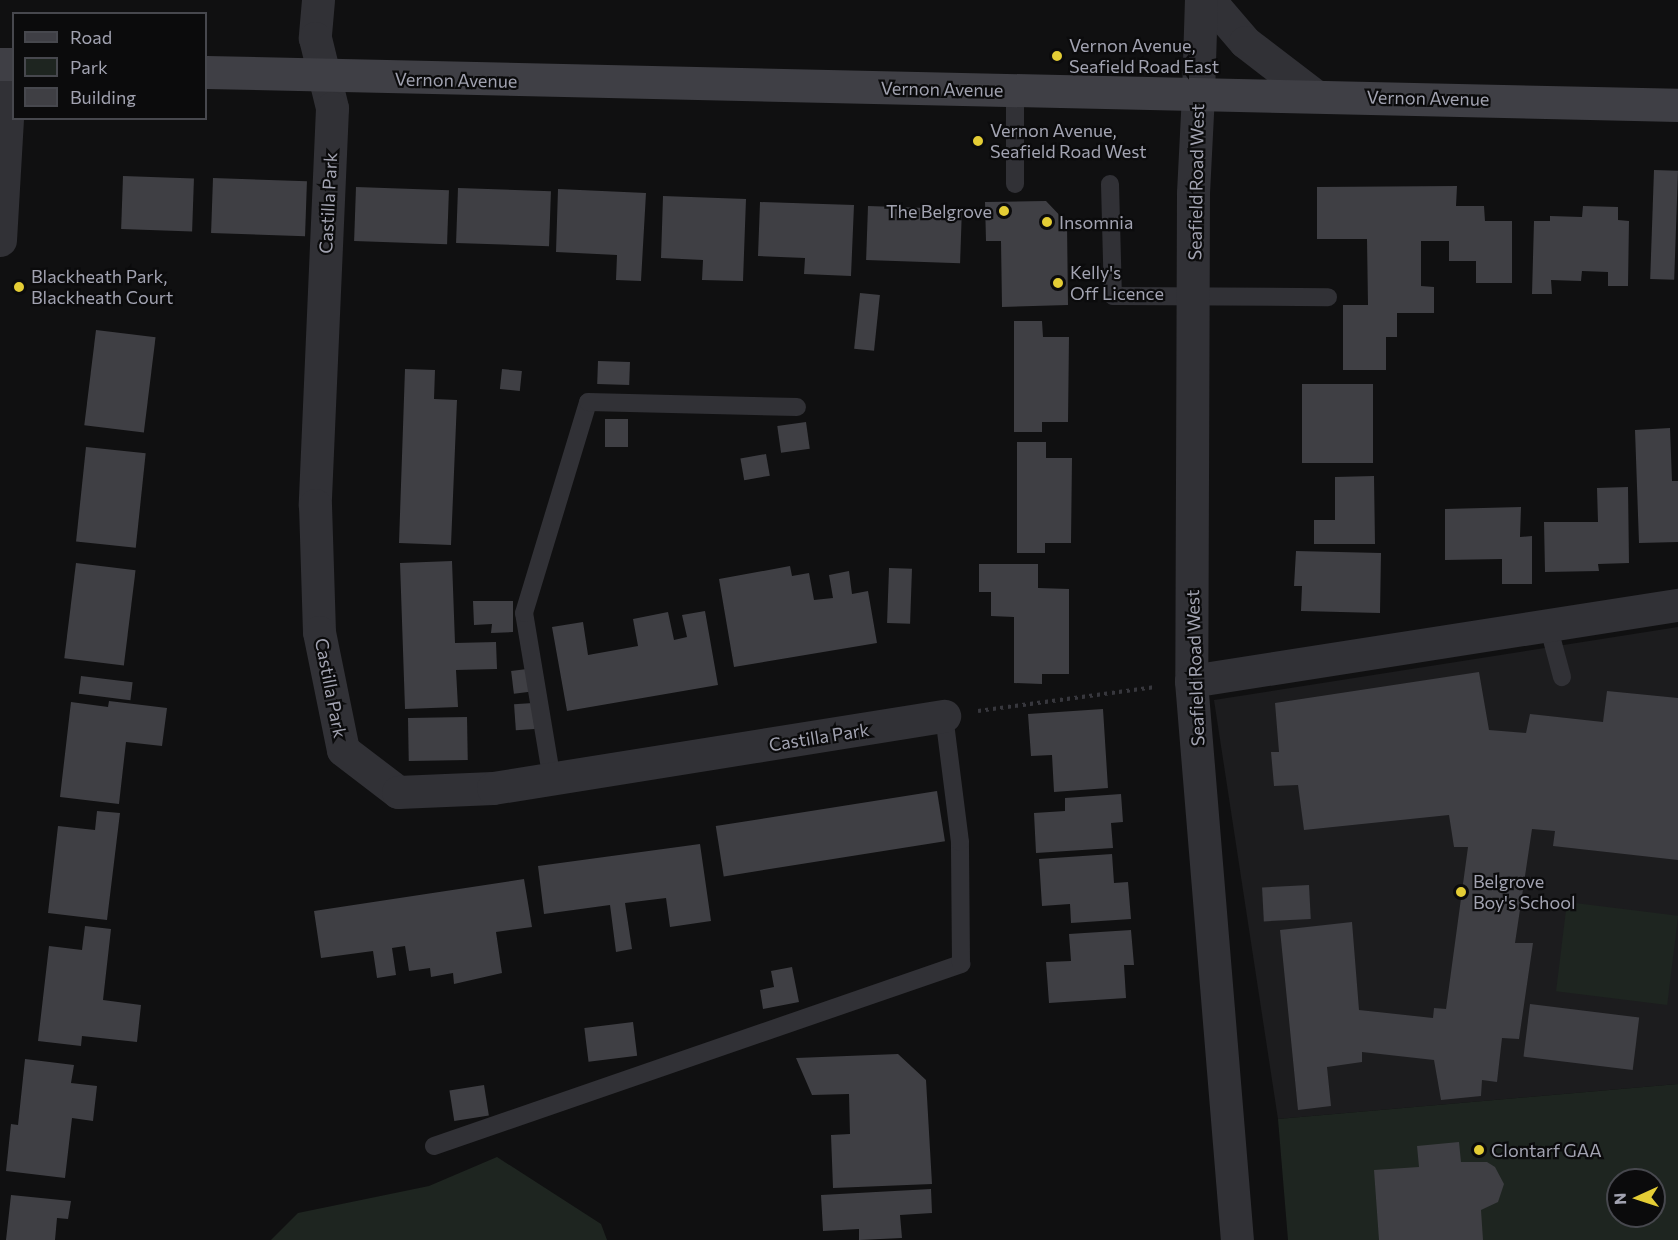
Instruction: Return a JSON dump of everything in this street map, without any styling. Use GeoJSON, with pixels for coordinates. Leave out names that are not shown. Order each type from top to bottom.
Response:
{"type":"FeatureCollection","features":[{"type":"Feature","properties":{"kind":"main road","name":"Vernon Avenue"},"geometry":{"type":"LineString","coordinates":[[207,72],[326,77],[1314,95],[1678,105]]}},
{"type":"Feature","properties":{"kind":"street","name":"Castilla Park"},"geometry":{"type":"LineString","coordinates":[[318,0],[315,38],[332,108],[315,505],[319,632],[343,750],[398,792],[493,788],[944,716]]}},
{"type":"Feature","properties":{"kind":"street","name":"Seafield Road West"},"geometry":{"type":"LineString","coordinates":[[1202,0],[1193,194],[1191,681],[1237,1240]]}},
{"type":"Feature","properties":{"kind":"street"},"geometry":{"type":"LineString","coordinates":[[1209,0],[1245,42],[1314,95]]}},
{"type":"Feature","properties":{"kind":"street"},"geometry":{"type":"LineString","coordinates":[[0,240],[8,64]]}},
{"type":"Feature","properties":{"kind":"street"},"geometry":{"type":"LineString","coordinates":[[1191,681],[1678,605]]}},
{"type":"Feature","properties":{"kind":"lane"},"geometry":{"type":"LineString","coordinates":[[1015,91],[1015,184]]}},
{"type":"Feature","properties":{"kind":"lane"},"geometry":{"type":"LineString","coordinates":[[1110,184],[1113,296],[1328,297]]}},
{"type":"Feature","properties":{"kind":"lane"},"geometry":{"type":"LineString","coordinates":[[552,780],[524,613],[588,402],[797,407]]}},
{"type":"Feature","properties":{"kind":"lane"},"geometry":{"type":"LineString","coordinates":[[1548,625],[1562,677]]}},
{"type":"Feature","properties":{"kind":"lane"},"geometry":{"type":"LineString","coordinates":[[434,1146],[961,964],[960,842],[944,716]]}},
{"type":"Feature","properties":{"kind":"path"},"geometry":{"type":"LineString","coordinates":[[944,716],[1191,681]]}},
{"type":"Feature","properties":{"kind":"shaded area","name":"Belgrove Boy's School"},"geometry":{"type":"Polygon","coordinates":[[[1678,627],[1678,1084],[1278,1119],[1214,700],[1678,627]]]}},
{"type":"Feature","properties":{"kind":"green space"},"geometry":{"type":"Polygon","coordinates":[[[1567,902],[1678,916],[1667,1005],[1556,991],[1567,902]]]}},
{"type":"Feature","properties":{"kind":"green space","name":"Clontarf GAA"},"geometry":{"type":"Polygon","coordinates":[[[1678,1084],[1678,1240],[1288,1240],[1278,1119],[1678,1084]]]}},
{"type":"Feature","properties":{"kind":"green space"},"geometry":{"type":"Polygon","coordinates":[[[497,1157],[601,1224],[607,1240],[271,1240],[298,1213],[429,1186],[497,1157]]]}},
{"type":"Feature","properties":{"kind":"building"},"geometry":{"type":"Polygon","coordinates":[[[1654,170],[1678,171],[1674,280],[1650,279],[1654,170]]]}},
{"type":"Feature","properties":{"kind":"building"},"geometry":{"type":"Polygon","coordinates":[[[123,176],[194,178],[192,231],[121,229],[123,176]]]}},
{"type":"Feature","properties":{"kind":"building"},"geometry":{"type":"Polygon","coordinates":[[[213,178],[307,181],[305,236],[211,233],[213,178]]]}},
{"type":"Feature","properties":{"kind":"building"},"geometry":{"type":"Polygon","coordinates":[[[1457,186],[1456,206],[1484,206],[1485,221],[1512,221],[1512,283],[1476,283],[1476,261],[1449,261],[1449,241],[1421,241],[1421,286],[1434,287],[1434,313],[1397,313],[1397,337],[1386,337],[1386,370],[1343,370],[1343,305],[1368,305],[1367,239],[1317,239],[1317,187],[1457,186]]]}},
{"type":"Feature","properties":{"kind":"building"},"geometry":{"type":"Polygon","coordinates":[[[356,187],[449,190],[447,244],[354,241],[356,187]]]}},
{"type":"Feature","properties":{"kind":"building"},"geometry":{"type":"Polygon","coordinates":[[[458,188],[551,191],[549,246],[456,243],[458,188]]]}},
{"type":"Feature","properties":{"kind":"building"},"geometry":{"type":"Polygon","coordinates":[[[558,189],[646,193],[641,281],[616,280],[617,255],[556,252],[558,189]]]}},
{"type":"Feature","properties":{"kind":"building"},"geometry":{"type":"Polygon","coordinates":[[[663,196],[746,199],[743,281],[702,280],[703,260],[661,258],[663,196]]]}},
{"type":"Feature","properties":{"kind":"building"},"geometry":{"type":"Polygon","coordinates":[[[1046,201],[1067,223],[1068,305],[1002,307],[1001,241],[986,241],[985,202],[1046,201]]]}},
{"type":"Feature","properties":{"kind":"building"},"geometry":{"type":"Polygon","coordinates":[[[760,202],[854,205],[851,276],[804,274],[805,258],[758,256],[760,202]]]}},
{"type":"Feature","properties":{"kind":"building"},"geometry":{"type":"Polygon","coordinates":[[[868,206],[962,209],[960,263],[866,260],[868,206]]]}},
{"type":"Feature","properties":{"kind":"building"},"geometry":{"type":"Polygon","coordinates":[[[1583,206],[1618,207],[1618,220],[1629,221],[1628,286],[1608,286],[1608,272],[1582,271],[1581,281],[1551,280],[1552,294],[1532,294],[1534,221],[1550,221],[1550,216],[1582,217],[1583,206]]]}},
{"type":"Feature","properties":{"kind":"building"},"geometry":{"type":"Polygon","coordinates":[[[860,293],[880,295],[874,351],[854,349],[860,293]]]}},
{"type":"Feature","properties":{"kind":"building"},"geometry":{"type":"Polygon","coordinates":[[[1014,321],[1042,321],[1043,337],[1069,337],[1068,422],[1042,422],[1042,432],[1014,432],[1014,321]]]}},
{"type":"Feature","properties":{"kind":"building"},"geometry":{"type":"Polygon","coordinates":[[[96,330],[156,337],[144,433],[84,425],[96,330]]]}},
{"type":"Feature","properties":{"kind":"building"},"geometry":{"type":"Polygon","coordinates":[[[598,361],[630,362],[629,385],[597,384],[598,361]]]}},
{"type":"Feature","properties":{"kind":"building"},"geometry":{"type":"Polygon","coordinates":[[[405,369],[435,370],[434,399],[457,400],[451,545],[399,543],[405,369]]]}},
{"type":"Feature","properties":{"kind":"building"},"geometry":{"type":"Polygon","coordinates":[[[502,369],[522,371],[520,391],[500,389],[502,369]]]}},
{"type":"Feature","properties":{"kind":"building"},"geometry":{"type":"Polygon","coordinates":[[[1302,384],[1373,384],[1373,463],[1302,463],[1302,384]]]}},
{"type":"Feature","properties":{"kind":"building"},"geometry":{"type":"Polygon","coordinates":[[[605,419],[628,419],[628,447],[605,447],[605,419]]]}},
{"type":"Feature","properties":{"kind":"building"},"geometry":{"type":"Polygon","coordinates":[[[806,422],[810,449],[781,453],[777,426],[806,422]]]}},
{"type":"Feature","properties":{"kind":"building"},"geometry":{"type":"Polygon","coordinates":[[[1670,428],[1672,481],[1678,481],[1678,542],[1639,543],[1635,430],[1670,428]]]}},
{"type":"Feature","properties":{"kind":"building"},"geometry":{"type":"Polygon","coordinates":[[[1017,442],[1046,442],[1046,458],[1072,458],[1071,543],[1045,543],[1045,553],[1017,553],[1017,442]]]}},
{"type":"Feature","properties":{"kind":"building"},"geometry":{"type":"Polygon","coordinates":[[[86,447],[146,453],[136,548],[76,541],[86,447]]]}},
{"type":"Feature","properties":{"kind":"building"},"geometry":{"type":"Polygon","coordinates":[[[766,454],[770,476],[744,480],[740,459],[766,454]]]}},
{"type":"Feature","properties":{"kind":"building"},"geometry":{"type":"Polygon","coordinates":[[[1374,476],[1375,544],[1314,544],[1314,520],[1335,520],[1335,477],[1374,476]]]}},
{"type":"Feature","properties":{"kind":"building"},"geometry":{"type":"Polygon","coordinates":[[[1628,487],[1629,563],[1598,564],[1599,571],[1545,572],[1544,522],[1598,522],[1597,488],[1628,487]]]}},
{"type":"Feature","properties":{"kind":"building"},"geometry":{"type":"Polygon","coordinates":[[[1521,507],[1520,537],[1532,536],[1532,584],[1502,584],[1502,559],[1445,560],[1445,509],[1521,507]]]}},
{"type":"Feature","properties":{"kind":"building"},"geometry":{"type":"Polygon","coordinates":[[[1296,551],[1381,553],[1380,613],[1301,611],[1302,586],[1294,586],[1296,551]]]}},
{"type":"Feature","properties":{"kind":"building"},"geometry":{"type":"Polygon","coordinates":[[[452,561],[455,643],[496,642],[497,669],[456,670],[458,707],[405,709],[400,563],[452,561]]]}},
{"type":"Feature","properties":{"kind":"building"},"geometry":{"type":"Polygon","coordinates":[[[76,563],[136,570],[124,666],[64,658],[76,563]]]}},
{"type":"Feature","properties":{"kind":"building"},"geometry":{"type":"Polygon","coordinates":[[[979,564],[1038,564],[1038,588],[1069,589],[1069,674],[1042,674],[1042,684],[1014,683],[1014,617],[991,616],[991,592],[979,592],[979,564]]]}},
{"type":"Feature","properties":{"kind":"building"},"geometry":{"type":"Polygon","coordinates":[[[790,566],[792,576],[809,573],[814,600],[833,598],[829,575],[849,571],[852,594],[868,591],[877,643],[734,667],[719,579],[790,566]]]}},
{"type":"Feature","properties":{"kind":"building"},"geometry":{"type":"Polygon","coordinates":[[[889,568],[912,569],[910,624],[887,623],[889,568]]]}},
{"type":"Feature","properties":{"kind":"building"},"geometry":{"type":"Polygon","coordinates":[[[473,601],[513,601],[513,632],[491,633],[492,624],[474,625],[473,601]]]}},
{"type":"Feature","properties":{"kind":"building"},"geometry":{"type":"Polygon","coordinates":[[[705,611],[718,685],[567,711],[552,627],[583,622],[588,655],[638,646],[633,619],[668,612],[674,640],[687,637],[682,615],[705,611]]]}},
{"type":"Feature","properties":{"kind":"building"},"geometry":{"type":"Polygon","coordinates":[[[527,669],[530,692],[514,694],[511,671],[527,669]]]}},
{"type":"Feature","properties":{"kind":"building"},"geometry":{"type":"Polygon","coordinates":[[[1479,672],[1489,730],[1526,733],[1530,714],[1603,722],[1607,691],[1678,698],[1678,860],[1553,846],[1555,831],[1532,829],[1515,943],[1533,943],[1519,1039],[1502,1038],[1497,1082],[1482,1080],[1481,1096],[1441,1100],[1434,1060],[1362,1052],[1362,1062],[1327,1067],[1331,1106],[1298,1110],[1280,930],[1352,922],[1359,1010],[1433,1018],[1434,1008],[1446,1009],[1468,847],[1454,847],[1449,815],[1304,830],[1298,785],[1274,786],[1271,752],[1279,752],[1275,703],[1479,672]]]}},
{"type":"Feature","properties":{"kind":"building"},"geometry":{"type":"Polygon","coordinates":[[[81,676],[133,682],[130,700],[79,694],[81,676]]]}},
{"type":"Feature","properties":{"kind":"building"},"geometry":{"type":"Polygon","coordinates":[[[109,701],[167,708],[162,746],[126,742],[119,804],[60,797],[71,702],[108,707],[109,701]]]}},
{"type":"Feature","properties":{"kind":"building"},"geometry":{"type":"Polygon","coordinates":[[[533,703],[535,729],[516,730],[514,704],[533,703]]]}},
{"type":"Feature","properties":{"kind":"building"},"geometry":{"type":"Polygon","coordinates":[[[1103,709],[1108,788],[1054,792],[1052,755],[1031,756],[1028,714],[1103,709]]]}},
{"type":"Feature","properties":{"kind":"building"},"geometry":{"type":"Polygon","coordinates":[[[467,717],[468,760],[409,761],[408,718],[467,717]]]}},
{"type":"Feature","properties":{"kind":"building"},"geometry":{"type":"Polygon","coordinates":[[[937,791],[945,841],[724,876],[716,826],[937,791]]]}},
{"type":"Feature","properties":{"kind":"building"},"geometry":{"type":"Polygon","coordinates":[[[1121,794],[1123,822],[1111,823],[1113,848],[1036,853],[1034,813],[1065,811],[1065,798],[1121,794]]]}},
{"type":"Feature","properties":{"kind":"building"},"geometry":{"type":"Polygon","coordinates":[[[97,811],[120,813],[107,920],[48,913],[58,826],[95,830],[97,811]]]}},
{"type":"Feature","properties":{"kind":"building"},"geometry":{"type":"Polygon","coordinates":[[[700,844],[711,921],[670,927],[666,898],[625,903],[632,949],[616,952],[610,905],[544,914],[538,866],[700,844]]]}},
{"type":"Feature","properties":{"kind":"building"},"geometry":{"type":"Polygon","coordinates":[[[1112,854],[1114,883],[1128,882],[1131,919],[1071,923],[1070,904],[1042,906],[1039,859],[1112,854]]]}},
{"type":"Feature","properties":{"kind":"building"},"geometry":{"type":"Polygon","coordinates":[[[524,879],[532,927],[496,932],[502,973],[454,984],[453,973],[431,977],[430,968],[409,971],[405,946],[392,948],[396,975],[377,978],[373,951],[321,958],[314,911],[524,879]]]}},
{"type":"Feature","properties":{"kind":"building"},"geometry":{"type":"Polygon","coordinates":[[[1309,885],[1311,919],[1264,921],[1262,887],[1309,885]]]}},
{"type":"Feature","properties":{"kind":"building"},"geometry":{"type":"Polygon","coordinates":[[[85,926],[111,929],[103,1000],[141,1005],[137,1042],[82,1036],[81,1046],[38,1041],[49,946],[82,950],[85,926]]]}},
{"type":"Feature","properties":{"kind":"building"},"geometry":{"type":"Polygon","coordinates":[[[1131,930],[1134,965],[1124,965],[1126,998],[1049,1003],[1046,962],[1071,961],[1069,934],[1131,930]]]}},
{"type":"Feature","properties":{"kind":"building"},"geometry":{"type":"Polygon","coordinates":[[[792,967],[799,1002],[763,1009],[760,990],[774,987],[771,971],[792,967]]]}},
{"type":"Feature","properties":{"kind":"building"},"geometry":{"type":"Polygon","coordinates":[[[1530,1004],[1639,1017],[1633,1070],[1524,1057],[1530,1004]]]}},
{"type":"Feature","properties":{"kind":"building"},"geometry":{"type":"Polygon","coordinates":[[[633,1022],[637,1056],[589,1062],[584,1028],[633,1022]]]}},
{"type":"Feature","properties":{"kind":"building"},"geometry":{"type":"Polygon","coordinates":[[[898,1054],[926,1080],[932,1184],[833,1188],[831,1135],[850,1134],[849,1094],[812,1095],[796,1058],[898,1054]]]}},
{"type":"Feature","properties":{"kind":"building"},"geometry":{"type":"Polygon","coordinates":[[[25,1059],[74,1065],[71,1083],[97,1086],[93,1121],[72,1118],[65,1178],[6,1171],[11,1124],[18,1125],[25,1059]]]}},
{"type":"Feature","properties":{"kind":"building"},"geometry":{"type":"Polygon","coordinates":[[[484,1085],[489,1116],[454,1121],[449,1090],[484,1085]]]}},
{"type":"Feature","properties":{"kind":"building","name":"Clontarf GAA"},"geometry":{"type":"Polygon","coordinates":[[[1459,1142],[1461,1162],[1487,1162],[1495,1167],[1504,1184],[1498,1202],[1481,1210],[1483,1240],[1379,1240],[1374,1170],[1419,1167],[1417,1146],[1459,1142]]]}},
{"type":"Feature","properties":{"kind":"building"},"geometry":{"type":"Polygon","coordinates":[[[931,1189],[932,1213],[900,1215],[902,1238],[859,1240],[859,1229],[823,1231],[821,1195],[931,1189]]]}},
{"type":"Feature","properties":{"kind":"building"},"geometry":{"type":"Polygon","coordinates":[[[11,1195],[71,1201],[68,1219],[57,1218],[55,1240],[6,1240],[11,1195]]]}},
{"type":"Feature","properties":{"kind":"place","name":"Vernon Avenue, Seafield Road East"},"geometry":{"type":"Point","coordinates":[1057,56]}},
{"type":"Feature","properties":{"kind":"place","name":"Vernon Avenue, Seafield Road West"},"geometry":{"type":"Point","coordinates":[978,141]}},
{"type":"Feature","properties":{"kind":"place","name":"The Belgrove"},"geometry":{"type":"Point","coordinates":[1004,211]}},
{"type":"Feature","properties":{"kind":"place","name":"Insomnia"},"geometry":{"type":"Point","coordinates":[1047,222]}},
{"type":"Feature","properties":{"kind":"place","name":"Kelly's Off Licence"},"geometry":{"type":"Point","coordinates":[1058,283]}},
{"type":"Feature","properties":{"kind":"place","name":"Blackheath Park, Blackheath Court"},"geometry":{"type":"Point","coordinates":[19,287]}},
{"type":"Feature","properties":{"kind":"place","name":"Belgrove Boy's School"},"geometry":{"type":"Point","coordinates":[1461,892]}},
{"type":"Feature","properties":{"kind":"place","name":"Clontarf GAA"},"geometry":{"type":"Point","coordinates":[1479,1150]}}]}
